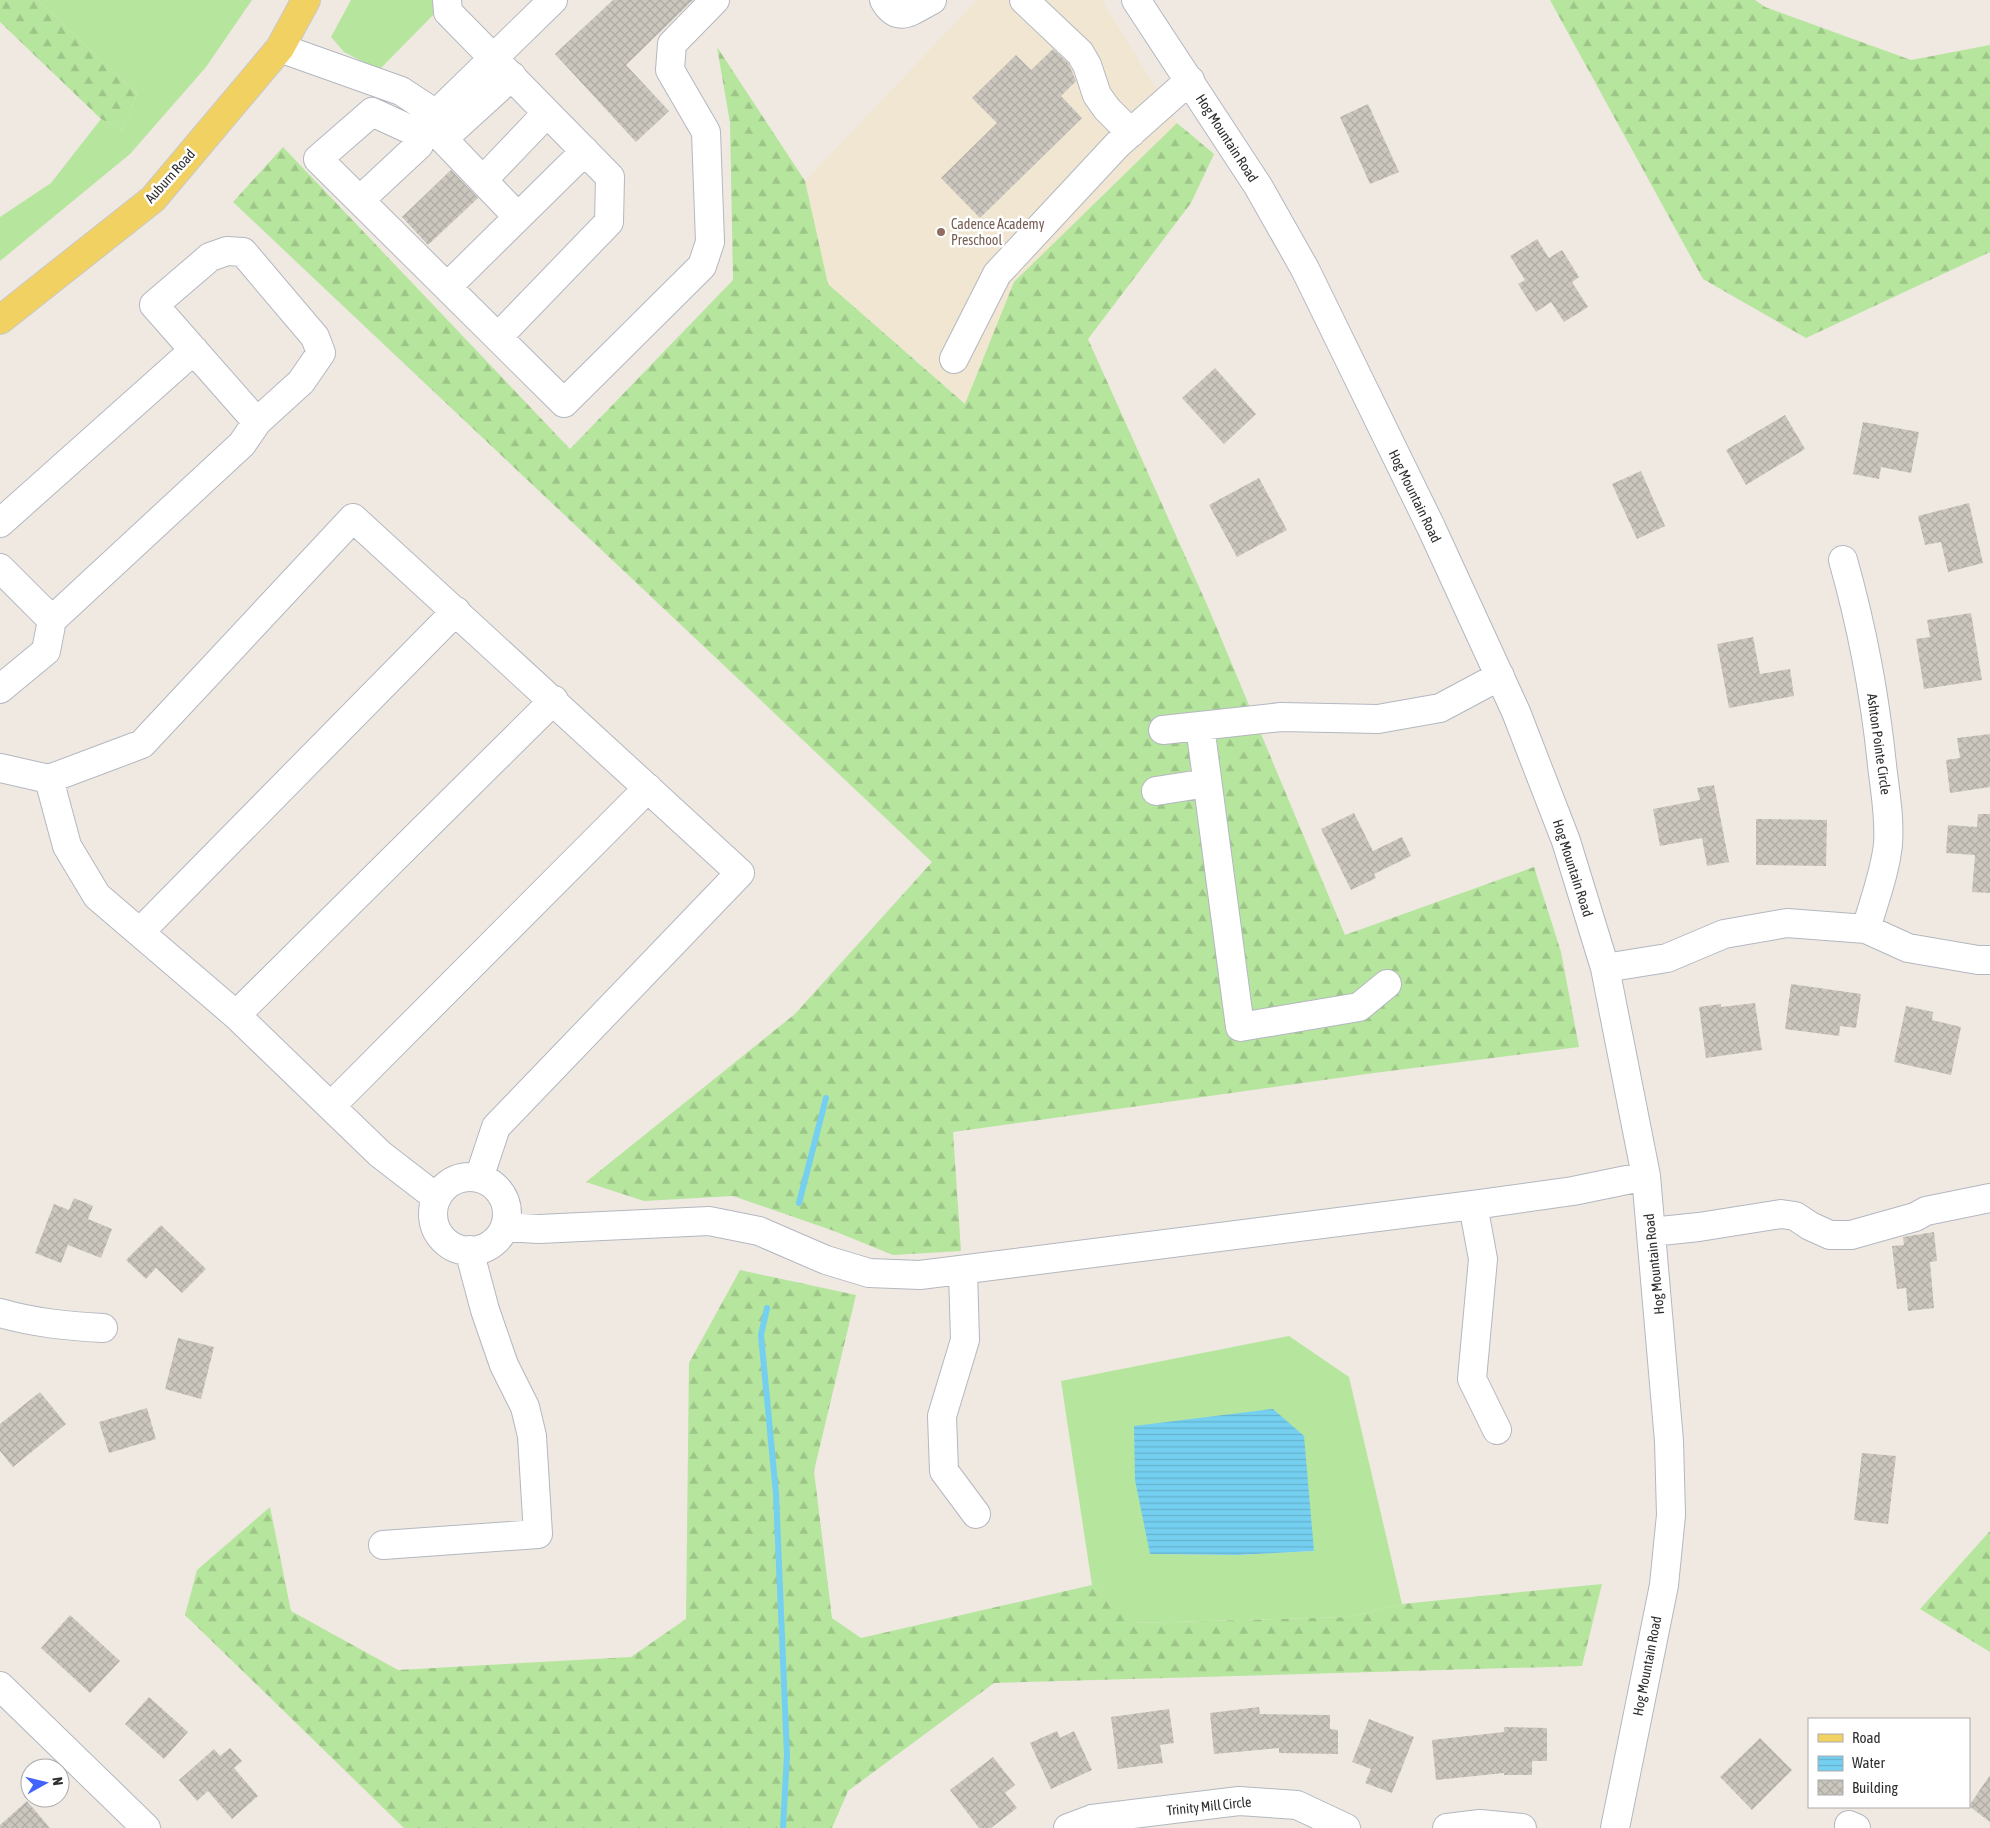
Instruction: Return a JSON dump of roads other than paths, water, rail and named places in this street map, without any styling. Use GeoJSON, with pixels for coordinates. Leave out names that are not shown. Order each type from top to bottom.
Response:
{"type":"FeatureCollection","features":[{"type":"Feature","properties":{"kind":"main road","name":"Auburn Road"},"geometry":{"type":"LineString","coordinates":[[0,320],[153,199],[280,48],[306,0]]}},
{"type":"Feature","properties":{"kind":"street"},"geometry":{"type":"LineString","coordinates":[[448,0],[448,12],[610,177],[609,222],[498,337]]}},
{"type":"Feature","properties":{"kind":"street"},"geometry":{"type":"LineString","coordinates":[[360,200],[419,145],[432,128],[503,67],[553,0]]}},
{"type":"Feature","properties":{"kind":"street"},"geometry":{"type":"LineString","coordinates":[[432,128],[372,112],[318,158],[564,403],[702,266],[710,242],[706,132],[670,70],[672,44],[715,0]]}},
{"type":"Feature","properties":{"kind":"street"},"geometry":{"type":"LineString","coordinates":[[884,0],[890,11],[896,14],[906,13],[932,0]]}},
{"type":"Feature","properties":{"kind":"street"},"geometry":{"type":"LineString","coordinates":[[1024,0],[1080,53],[1087,65],[1097,95],[1107,109],[1131,133]]}},
{"type":"Feature","properties":{"kind":"street","name":"Hog Mountain Road"},"geometry":{"type":"LineString","coordinates":[[1136,0],[1258,186],[1305,269],[1431,527],[1500,676],[1566,841],[1605,968],[1646,1176],[1669,1441],[1671,1515],[1664,1585],[1615,1828]]}},
{"type":"Feature","properties":{"kind":"street"},"geometry":{"type":"LineString","coordinates":[[280,48],[401,91],[432,128],[518,217]]}},
{"type":"Feature","properties":{"kind":"street"},"geometry":{"type":"LineString","coordinates":[[954,359],[997,274],[1131,133],[1190,80]]}},
{"type":"Feature","properties":{"kind":"street"},"geometry":{"type":"LineString","coordinates":[[483,180],[547,113]]}},
{"type":"Feature","properties":{"kind":"street"},"geometry":{"type":"LineString","coordinates":[[447,286],[585,151]]}},
{"type":"Feature","properties":{"kind":"street"},"geometry":{"type":"LineString","coordinates":[[0,689],[46,651],[52,620],[242,444],[257,422],[300,382],[321,353],[315,337],[244,252],[227,251],[210,257],[154,305],[257,422]]}},
{"type":"Feature","properties":{"kind":"street"},"geometry":{"type":"LineString","coordinates":[[0,523],[194,350]]}},
{"type":"Feature","properties":{"kind":"street"},"geometry":{"type":"LineString","coordinates":[[0,768],[49,779],[142,744],[353,518],[554,700],[740,873],[496,1127],[479,1178]]}},
{"type":"Feature","properties":{"kind":"street","name":"Ashton Pointe Circle"},"geometry":{"type":"LineString","coordinates":[[1843,560],[1855,600],[1878,724],[1889,812],[1883,872],[1866,929]]}},
{"type":"Feature","properties":{"kind":"street"},"geometry":{"type":"LineString","coordinates":[[0,568],[52,620]]}},
{"type":"Feature","properties":{"kind":"street"},"geometry":{"type":"LineString","coordinates":[[140,932],[456,611]]}},
{"type":"Feature","properties":{"kind":"street"},"geometry":{"type":"LineString","coordinates":[[1163,730],[1282,716],[1378,719],[1440,708],[1500,676]]}},
{"type":"Feature","properties":{"kind":"street"},"geometry":{"type":"LineString","coordinates":[[236,1014],[554,700]]}},
{"type":"Feature","properties":{"kind":"street"},"geometry":{"type":"LineString","coordinates":[[1200,726],[1240,1027],[1360,1008],[1388,984]]}},
{"type":"Feature","properties":{"kind":"street"},"geometry":{"type":"LineString","coordinates":[[49,779],[67,846],[97,896],[236,1014],[380,1154],[437,1198]]}},
{"type":"Feature","properties":{"kind":"street"},"geometry":{"type":"LineString","coordinates":[[1156,791],[1208,783]]}},
{"type":"Feature","properties":{"kind":"street"},"geometry":{"type":"LineString","coordinates":[[331,1106],[648,788]]}},
{"type":"Feature","properties":{"kind":"street"},"geometry":{"type":"LineString","coordinates":[[1605,968],[1667,958],[1724,934],[1786,923],[1866,929],[1908,948],[1969,959],[1990,960]]}},
{"type":"Feature","properties":{"kind":"street"},"geometry":{"type":"LineString","coordinates":[[505,1227],[539,1229],[709,1221],[759,1231],[826,1260],[869,1273],[920,1275],[1473,1205],[1573,1191],[1646,1176]]}},
{"type":"Feature","properties":{"kind":"street"},"geometry":{"type":"LineString","coordinates":[[460,1178],[479,1178],[495,1185],[502,1195],[507,1206],[508,1218],[505,1227],[497,1240],[487,1247],[470,1250],[452,1246],[436,1228],[433,1216],[437,1198],[448,1184],[460,1178]]}},
{"type":"Feature","properties":{"kind":"street"},"geometry":{"type":"LineString","coordinates":[[1651,1232],[1699,1227],[1781,1214],[1795,1216],[1810,1226],[1830,1235],[1851,1235],[1915,1217],[1926,1211],[1990,1198]]}},
{"type":"Feature","properties":{"kind":"street"},"geometry":{"type":"LineString","coordinates":[[1473,1205],[1484,1259],[1472,1379],[1497,1430]]}},
{"type":"Feature","properties":{"kind":"street"},"geometry":{"type":"LineString","coordinates":[[383,1545],[538,1534],[532,1436],[525,1407],[504,1365],[485,1310],[470,1250]]}},
{"type":"Feature","properties":{"kind":"street"},"geometry":{"type":"LineString","coordinates":[[963,1271],[965,1340],[942,1416],[944,1471],[976,1514]]}},
{"type":"Feature","properties":{"kind":"street"},"geometry":{"type":"LineString","coordinates":[[0,1314],[44,1323],[104,1328]]}},
{"type":"Feature","properties":{"kind":"street"},"geometry":{"type":"LineString","coordinates":[[0,1686],[146,1828]]}},
{"type":"Feature","properties":{"kind":"street","name":"Trinity Mill Circle"},"geometry":{"type":"LineString","coordinates":[[1068,1828],[1092,1819],[1240,1801],[1298,1805],[1346,1828]]}},
{"type":"Feature","properties":{"kind":"street"},"geometry":{"type":"LineString","coordinates":[[1447,1828],[1480,1824],[1522,1828]]}},
{"type":"Feature","properties":{"kind":"water"},"geometry":{"type":"Polygon","coordinates":[[[1273,1409],[1304,1436],[1314,1551],[1237,1555],[1150,1554],[1135,1480],[1134,1426],[1273,1409]]]}},
{"type":"Feature","properties":{"kind":"waterway"},"geometry":{"type":"LineString","coordinates":[[799,1203],[826,1098]]}},
{"type":"Feature","properties":{"kind":"waterway"},"geometry":{"type":"LineString","coordinates":[[767,1308],[761,1335],[776,1494],[787,1755],[783,1828]]}},
{"type":"Feature","properties":{"kind":"place","name":"Cadence Academy Preschool"},"geometry":{"type":"Point","coordinates":[941,232]}}]}
